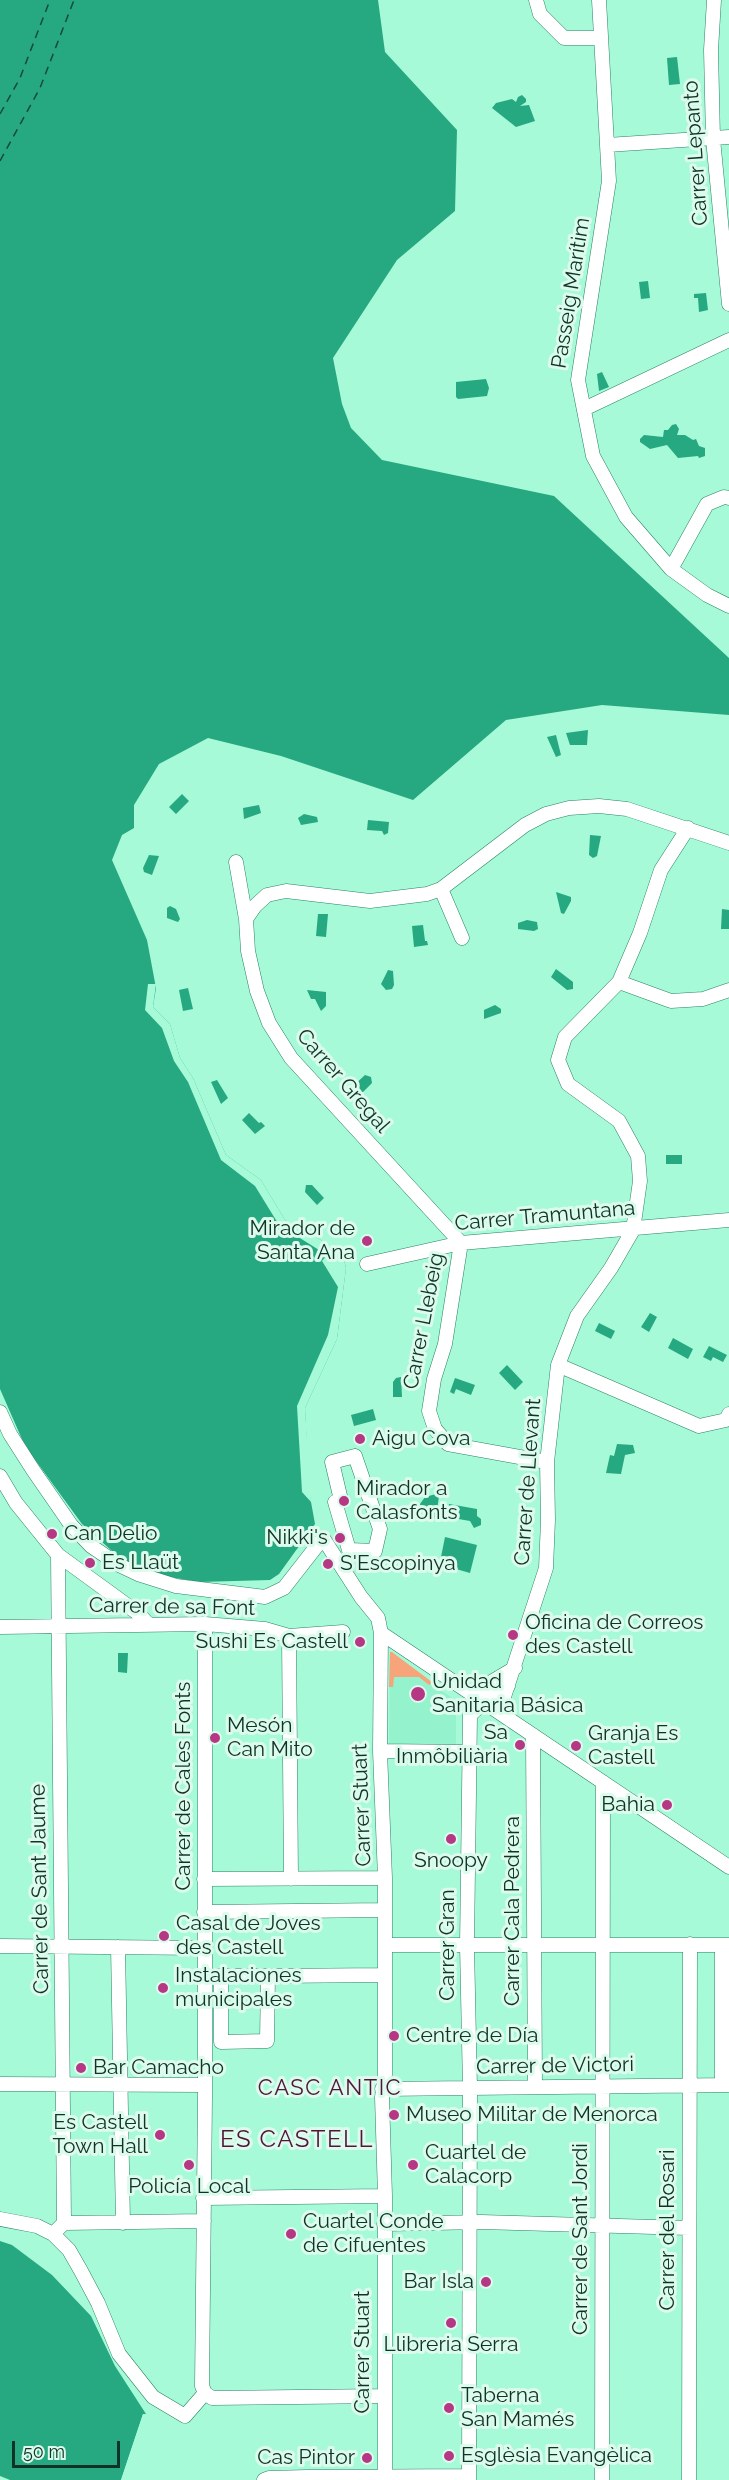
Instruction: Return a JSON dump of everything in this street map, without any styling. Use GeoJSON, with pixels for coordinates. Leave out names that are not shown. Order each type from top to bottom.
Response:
{"type":"FeatureCollection","features":[{"type":"Feature","properties":{"kind":"street"},"geometry":{"type":"LineString","coordinates":[[536,0],[540,14],[564,38],[601,38]]}},
{"type":"Feature","properties":{"kind":"street","name":"Passeig Marítim"},"geometry":{"type":"LineString","coordinates":[[599,0],[609,181],[578,381],[593,456],[627,518],[671,568],[707,595],[729,606]]}},
{"type":"Feature","properties":{"kind":"street","name":"Carrer Lepanto"},"geometry":{"type":"LineString","coordinates":[[714,0],[711,50],[713,139],[729,304]]}},
{"type":"Feature","properties":{"kind":"street"},"geometry":{"type":"LineString","coordinates":[[607,145],[729,137]]}},
{"type":"Feature","properties":{"kind":"street"},"geometry":{"type":"LineString","coordinates":[[584,409],[729,340]]}},
{"type":"Feature","properties":{"kind":"street"},"geometry":{"type":"LineString","coordinates":[[671,568],[707,504],[724,497],[729,498]]}},
{"type":"Feature","properties":{"kind":"street"},"geometry":{"type":"LineString","coordinates":[[246,919],[267,895],[285,891],[370,902],[427,894],[441,889],[525,825],[546,814],[570,808],[599,806],[627,809],[729,843]]}},
{"type":"Feature","properties":{"kind":"street","name":"Carrer de Llevant"},"geometry":{"type":"LineString","coordinates":[[499,1713],[546,1568],[547,1462],[558,1365],[578,1316],[611,1268],[633,1230],[640,1181],[638,1156],[619,1121],[568,1084],[558,1060],[565,1037],[619,982],[640,933],[661,870],[688,828]]}},
{"type":"Feature","properties":{"kind":"street","name":"Carrer Gregal"},"geometry":{"type":"LineString","coordinates":[[236,862],[246,919],[248,951],[257,991],[268,1023],[291,1058],[461,1243]]}},
{"type":"Feature","properties":{"kind":"street"},"geometry":{"type":"LineString","coordinates":[[441,889],[462,938]]}},
{"type":"Feature","properties":{"kind":"street"},"geometry":{"type":"LineString","coordinates":[[619,982],[671,1001],[703,999],[729,990]]}},
{"type":"Feature","properties":{"kind":"street","name":"Carrer Tramuntana"},"geometry":{"type":"LineString","coordinates":[[367,1264],[461,1243],[729,1220]]}},
{"type":"Feature","properties":{"kind":"street","name":"Carrer Llebeig"},"geometry":{"type":"LineString","coordinates":[[461,1243],[445,1344],[434,1379],[429,1411],[435,1429],[448,1444],[547,1462]]}},
{"type":"Feature","properties":{"kind":"street"},"geometry":{"type":"LineString","coordinates":[[558,1365],[699,1426],[726,1420],[729,1414]]}},
{"type":"Feature","properties":{"kind":"street","name":"Carrer Stuart"},"geometry":{"type":"LineString","coordinates":[[0,1412],[10,1434],[71,1525],[91,1546],[119,1565],[138,1574],[176,1586],[265,1596],[284,1588],[323,1538],[361,1597],[378,1618],[381,1633],[380,1751],[385,1878],[385,2074],[382,2089],[385,2196],[385,2478]]}},
{"type":"Feature","properties":{"kind":"street"},"geometry":{"type":"LineString","coordinates":[[355,1456],[380,1529],[375,1551],[349,1550],[335,1502],[341,1500],[332,1462],[355,1456]]}},
{"type":"Feature","properties":{"kind":"street"},"geometry":{"type":"LineString","coordinates":[[0,1476],[16,1503],[58,1554],[139,1614],[148,1624]]}},
{"type":"Feature","properties":{"kind":"street","name":"Carrer de Sant Jaume"},"geometry":{"type":"LineString","coordinates":[[58,1554],[64,2223]]}},
{"type":"Feature","properties":{"kind":"street","name":"Carrer de sa Font"},"geometry":{"type":"LineString","coordinates":[[0,1627],[205,1624],[265,1629],[289,1636],[343,1632]]}},
{"type":"Feature","properties":{"kind":"street","name":"Carrer de Cales Fonts"},"geometry":{"type":"LineString","coordinates":[[205,1624],[202,2386],[205,2393]]}},
{"type":"Feature","properties":{"kind":"street"},"geometry":{"type":"LineString","coordinates":[[381,1633],[729,1867]]}},
{"type":"Feature","properties":{"kind":"street"},"geometry":{"type":"LineString","coordinates":[[289,1636],[291,1879]]}},
{"type":"Feature","properties":{"kind":"street"},"geometry":{"type":"LineString","coordinates":[[471,1694],[515,1668]]}},
{"type":"Feature","properties":{"kind":"street"},"geometry":{"type":"LineString","coordinates":[[483,1703],[508,1686]]}},
{"type":"Feature","properties":{"kind":"street","name":"Carrer Gran"},"geometry":{"type":"LineString","coordinates":[[469,2478],[470,2088],[467,1946],[470,1714],[483,1703]]}},
{"type":"Feature","properties":{"kind":"street","name":"Carrer Cala Pedrera"},"geometry":{"type":"LineString","coordinates":[[533,1736],[535,2087]]}},
{"type":"Feature","properties":{"kind":"street"},"geometry":{"type":"LineString","coordinates":[[380,1751],[471,1752]]}},
{"type":"Feature","properties":{"kind":"street","name":"Carrer de Sant Jordi"},"geometry":{"type":"LineString","coordinates":[[602,2480],[603,1782]]}},
{"type":"Feature","properties":{"kind":"street"},"geometry":{"type":"LineString","coordinates":[[204,1879],[385,1878]]}},
{"type":"Feature","properties":{"kind":"street"},"geometry":{"type":"LineString","coordinates":[[204,1912],[385,1910]]}},
{"type":"Feature","properties":{"kind":"street","name":"Carrer del Rosari"},"geometry":{"type":"LineString","coordinates":[[689,2480],[690,1944]]}},
{"type":"Feature","properties":{"kind":"street"},"geometry":{"type":"LineString","coordinates":[[385,1945],[726,1945],[726,2085]]}},
{"type":"Feature","properties":{"kind":"street"},"geometry":{"type":"LineString","coordinates":[[0,1946],[204,1948]]}},
{"type":"Feature","properties":{"kind":"street"},"geometry":{"type":"LineString","coordinates":[[118,1947],[123,2223]]}},
{"type":"Feature","properties":{"kind":"street"},"geometry":{"type":"LineString","coordinates":[[205,1976],[385,1975]]}},
{"type":"Feature","properties":{"kind":"street"},"geometry":{"type":"LineString","coordinates":[[221,1976],[221,2042],[267,2042],[268,1976]]}},
{"type":"Feature","properties":{"kind":"street"},"geometry":{"type":"LineString","coordinates":[[0,2084],[203,2085]]}},
{"type":"Feature","properties":{"kind":"street","name":"Carrer de Victori"},"geometry":{"type":"LineString","coordinates":[[382,2089],[726,2085]]}},
{"type":"Feature","properties":{"kind":"street"},"geometry":{"type":"LineString","coordinates":[[203,2198],[385,2196]]}},
{"type":"Feature","properties":{"kind":"street"},"geometry":{"type":"LineString","coordinates":[[0,2219],[37,2226],[53,2234],[69,2250],[98,2303],[119,2354],[153,2397],[185,2416],[205,2393],[212,2398],[384,2396]]}},
{"type":"Feature","properties":{"kind":"street"},"geometry":{"type":"LineString","coordinates":[[53,2234],[64,2223],[204,2221]]}},
{"type":"Feature","properties":{"kind":"street"},"geometry":{"type":"LineString","coordinates":[[384,2224],[470,2222],[689,2228]]}},
{"type":"Feature","properties":{"kind":"street"},"geometry":{"type":"LineString","coordinates":[[266,2479],[469,2478]]}},
{"type":"Feature","properties":{"kind":"shaded area"},"geometry":{"type":"Polygon","coordinates":[[[0,0],[378,0],[385,52],[457,130],[455,211],[397,260],[333,358],[342,404],[351,428],[382,460],[554,496],[729,658],[729,715],[602,705],[506,720],[413,800],[281,756],[208,738],[159,764],[134,805],[134,828],[122,835],[112,860],[147,940],[156,988],[153,1007],[170,1024],[180,1058],[193,1078],[226,1155],[261,1180],[285,1220],[321,1240],[329,1251],[344,1260],[346,1268],[337,1339],[305,1408],[309,1491],[315,1524],[279,1574],[270,1580],[199,1582],[158,1575],[121,1559],[82,1524],[25,1446],[0,1389],[0,0]]]}},
{"type":"Feature","properties":{"kind":"shaded area"},"geometry":{"type":"Polygon","coordinates":[[[677,57],[680,84],[669,85],[667,58],[677,57]]]}},
{"type":"Feature","properties":{"kind":"shaded area"},"geometry":{"type":"Polygon","coordinates":[[[522,95],[526,102],[520,106],[529,105],[535,121],[516,127],[492,108],[496,103],[512,99],[516,102],[522,95]]]}},
{"type":"Feature","properties":{"kind":"shaded area"},"geometry":{"type":"Polygon","coordinates":[[[648,281],[650,298],[641,299],[639,282],[648,281]]]}},
{"type":"Feature","properties":{"kind":"shaded area"},"geometry":{"type":"Polygon","coordinates":[[[706,293],[708,310],[699,312],[698,298],[694,298],[694,294],[706,293]]]}},
{"type":"Feature","properties":{"kind":"shaded area"},"geometry":{"type":"Polygon","coordinates":[[[602,372],[609,387],[599,391],[597,374],[602,372]]]}},
{"type":"Feature","properties":{"kind":"shaded area"},"geometry":{"type":"Polygon","coordinates":[[[486,379],[489,388],[487,396],[458,399],[456,397],[456,382],[486,379]]]}},
{"type":"Feature","properties":{"kind":"shaded area"},"geometry":{"type":"Polygon","coordinates":[[[676,424],[679,429],[677,435],[696,439],[699,446],[705,448],[705,456],[678,458],[667,445],[650,449],[640,442],[644,435],[663,437],[664,430],[676,424]]]}},
{"type":"Feature","properties":{"kind":"shaded area"},"geometry":{"type":"Polygon","coordinates":[[[588,730],[587,745],[570,745],[566,733],[588,730]]]}},
{"type":"Feature","properties":{"kind":"shaded area"},"geometry":{"type":"Polygon","coordinates":[[[556,735],[561,755],[556,757],[547,737],[556,735]]]}},
{"type":"Feature","properties":{"kind":"shaded area"},"geometry":{"type":"Polygon","coordinates":[[[182,794],[189,801],[176,814],[169,807],[182,794]]]}},
{"type":"Feature","properties":{"kind":"shaded area"},"geometry":{"type":"Polygon","coordinates":[[[259,805],[261,813],[244,819],[243,808],[259,805]]]}},
{"type":"Feature","properties":{"kind":"shaded area"},"geometry":{"type":"Polygon","coordinates":[[[304,814],[317,817],[318,822],[301,825],[298,818],[304,814]]]}},
{"type":"Feature","properties":{"kind":"shaded area"},"geometry":{"type":"Polygon","coordinates":[[[368,820],[389,822],[388,833],[384,835],[382,831],[367,830],[368,820]]]}},
{"type":"Feature","properties":{"kind":"shaded area"},"geometry":{"type":"Polygon","coordinates":[[[590,835],[601,836],[597,856],[593,858],[589,855],[590,835]]]}},
{"type":"Feature","properties":{"kind":"shaded area"},"geometry":{"type":"Polygon","coordinates":[[[149,855],[159,856],[152,875],[144,872],[143,868],[149,855]]]}},
{"type":"Feature","properties":{"kind":"shaded area"},"geometry":{"type":"Polygon","coordinates":[[[556,892],[571,897],[564,914],[561,913],[556,892]]]}},
{"type":"Feature","properties":{"kind":"shaded area"},"geometry":{"type":"Polygon","coordinates":[[[170,906],[176,909],[180,919],[178,922],[167,918],[167,908],[170,906]]]}},
{"type":"Feature","properties":{"kind":"shaded area"},"geometry":{"type":"Polygon","coordinates":[[[722,909],[729,910],[729,929],[721,929],[722,909]]]}},
{"type":"Feature","properties":{"kind":"shaded area"},"geometry":{"type":"Polygon","coordinates":[[[318,914],[328,914],[326,937],[316,936],[318,914]]]}},
{"type":"Feature","properties":{"kind":"shaded area"},"geometry":{"type":"Polygon","coordinates":[[[527,920],[537,922],[538,929],[534,931],[518,929],[518,923],[527,920]]]}},
{"type":"Feature","properties":{"kind":"shaded area"},"geometry":{"type":"Polygon","coordinates":[[[423,925],[425,941],[428,945],[414,947],[412,926],[423,925]]]}},
{"type":"Feature","properties":{"kind":"shaded area"},"geometry":{"type":"Polygon","coordinates":[[[556,969],[573,982],[573,989],[567,990],[551,977],[556,969]]]}},
{"type":"Feature","properties":{"kind":"shaded area"},"geometry":{"type":"Polygon","coordinates":[[[388,970],[393,971],[394,985],[392,989],[386,990],[381,984],[388,970]]]}},
{"type":"Feature","properties":{"kind":"shaded area"},"geometry":{"type":"Polygon","coordinates":[[[188,988],[193,1009],[183,1011],[179,990],[188,988]]]}},
{"type":"Feature","properties":{"kind":"shaded area"},"geometry":{"type":"Polygon","coordinates":[[[307,990],[326,992],[326,1006],[321,1011],[315,999],[311,999],[307,990]]]}},
{"type":"Feature","properties":{"kind":"shaded area"},"geometry":{"type":"Polygon","coordinates":[[[495,1005],[501,1009],[501,1013],[484,1019],[484,1010],[495,1005]]]}},
{"type":"Feature","properties":{"kind":"shaded area"},"geometry":{"type":"Polygon","coordinates":[[[365,1075],[371,1077],[372,1083],[358,1097],[350,1089],[365,1075]]]}},
{"type":"Feature","properties":{"kind":"shaded area"},"geometry":{"type":"Polygon","coordinates":[[[217,1080],[228,1098],[221,1104],[211,1082],[217,1080]]]}},
{"type":"Feature","properties":{"kind":"shaded area"},"geometry":{"type":"Polygon","coordinates":[[[249,1113],[265,1126],[255,1134],[242,1120],[249,1113]]]}},
{"type":"Feature","properties":{"kind":"shaded area"},"geometry":{"type":"Polygon","coordinates":[[[666,1155],[682,1155],[682,1164],[666,1164],[666,1155]]]}},
{"type":"Feature","properties":{"kind":"shaded area"},"geometry":{"type":"Polygon","coordinates":[[[306,1185],[312,1185],[324,1198],[317,1205],[305,1192],[306,1185]]]}},
{"type":"Feature","properties":{"kind":"shaded area"},"geometry":{"type":"Polygon","coordinates":[[[650,1313],[657,1317],[649,1332],[641,1327],[650,1313]]]}},
{"type":"Feature","properties":{"kind":"shaded area"},"geometry":{"type":"Polygon","coordinates":[[[599,1323],[615,1331],[611,1339],[595,1331],[599,1323]]]}},
{"type":"Feature","properties":{"kind":"shaded area"},"geometry":{"type":"Polygon","coordinates":[[[673,1338],[693,1349],[688,1359],[668,1348],[673,1338]]]}},
{"type":"Feature","properties":{"kind":"shaded area"},"geometry":{"type":"Polygon","coordinates":[[[709,1346],[727,1355],[723,1362],[713,1357],[711,1361],[703,1357],[709,1346]]]}},
{"type":"Feature","properties":{"kind":"shaded area"},"geometry":{"type":"Polygon","coordinates":[[[507,1365],[523,1382],[515,1390],[499,1373],[507,1365]]]}},
{"type":"Feature","properties":{"kind":"shaded area"},"geometry":{"type":"Polygon","coordinates":[[[401,1377],[402,1397],[393,1397],[393,1382],[396,1378],[401,1377]]]}},
{"type":"Feature","properties":{"kind":"shaded area"},"geometry":{"type":"Polygon","coordinates":[[[455,1378],[475,1385],[471,1395],[456,1389],[454,1394],[450,1392],[455,1378]]]}},
{"type":"Feature","properties":{"kind":"shaded area"},"geometry":{"type":"Polygon","coordinates":[[[373,1409],[376,1420],[354,1426],[351,1415],[373,1409]]]}},
{"type":"Feature","properties":{"kind":"shaded area"},"geometry":{"type":"Polygon","coordinates":[[[617,1444],[633,1445],[635,1453],[625,1455],[621,1474],[606,1473],[610,1455],[614,1456],[617,1444]]]}},
{"type":"Feature","properties":{"kind":"shaded area"},"geometry":{"type":"Polygon","coordinates":[[[436,1494],[439,1496],[436,1518],[433,1519],[422,1511],[420,1504],[425,1497],[436,1494]]]}},
{"type":"Feature","properties":{"kind":"shaded area"},"geometry":{"type":"Polygon","coordinates":[[[449,1504],[477,1509],[481,1525],[474,1528],[470,1521],[447,1517],[449,1504]]]}},
{"type":"Feature","properties":{"kind":"shaded area"},"geometry":{"type":"Polygon","coordinates":[[[445,1537],[477,1545],[470,1573],[456,1569],[457,1561],[441,1557],[445,1537]]]}},
{"type":"Feature","properties":{"kind":"shaded area","name":"Unidad Sanitaria Básica"},"geometry":{"type":"Polygon","coordinates":[[[390,1652],[456,1701],[456,1748],[389,1746],[390,1652]]]}},
{"type":"Feature","properties":{"kind":"shaded area"},"geometry":{"type":"Polygon","coordinates":[[[390,1652],[432,1682],[429,1685],[419,1677],[394,1677],[393,1687],[389,1687],[390,1652]]]}},
{"type":"Feature","properties":{"kind":"shaded area"},"geometry":{"type":"Polygon","coordinates":[[[118,1653],[128,1653],[127,1673],[118,1672],[118,1653]]]}},
{"type":"Feature","properties":{"kind":"shaded area"},"geometry":{"type":"Polygon","coordinates":[[[0,2241],[12,2245],[52,2275],[91,2316],[115,2366],[146,2414],[143,2414],[121,2480],[10,2480],[0,2476],[0,2241]]]}},
{"type":"Feature","properties":{"kind":"pier"},"geometry":{"type":"Polygon","coordinates":[[[148,984],[156,984],[153,1007],[170,1024],[180,1058],[193,1078],[226,1155],[261,1180],[285,1220],[321,1240],[329,1251],[344,1260],[346,1268],[337,1339],[305,1408],[311,1502],[302,1492],[297,1406],[328,1335],[338,1287],[322,1261],[327,1255],[279,1225],[255,1186],[221,1160],[188,1082],[174,1061],[162,1028],[145,1010],[148,984]]]}},
{"type":"Feature","properties":{"kind":"pier"},"geometry":{"type":"Polygon","coordinates":[[[143,2414],[148,2416],[145,2417],[124,2480],[121,2480],[143,2414]]]}},
{"type":"Feature","properties":{"kind":"ferry route"},"geometry":{"type":"LineString","coordinates":[[0,114],[20,78],[50,0]]}},
{"type":"Feature","properties":{"kind":"ferry route"},"geometry":{"type":"LineString","coordinates":[[0,161],[40,88],[74,0]]}},
{"type":"Feature","properties":{"kind":"place","name":"Mirador de Santa Ana"},"geometry":{"type":"Point","coordinates":[367,1241]}},
{"type":"Feature","properties":{"kind":"place","name":"Aigu Cova"},"geometry":{"type":"Point","coordinates":[360,1439]}},
{"type":"Feature","properties":{"kind":"place","name":"Mirador a Calasfonts"},"geometry":{"type":"Point","coordinates":[344,1501]}},
{"type":"Feature","properties":{"kind":"place","name":"Can Delio"},"geometry":{"type":"Point","coordinates":[52,1534]}},
{"type":"Feature","properties":{"kind":"place","name":"Nikki's"},"geometry":{"type":"Point","coordinates":[340,1538]}},
{"type":"Feature","properties":{"kind":"place","name":"Es Llaüt"},"geometry":{"type":"Point","coordinates":[90,1563]}},
{"type":"Feature","properties":{"kind":"place","name":"S'Escopinya"},"geometry":{"type":"Point","coordinates":[328,1564]}},
{"type":"Feature","properties":{"kind":"place","name":"Oficina de Correos des Castell"},"geometry":{"type":"Point","coordinates":[513,1635]}},
{"type":"Feature","properties":{"kind":"place","name":"Sushi Es Castell"},"geometry":{"type":"Point","coordinates":[360,1642]}},
{"type":"Feature","properties":{"kind":"place","name":"Unidad Sanitaria Básica"},"geometry":{"type":"Point","coordinates":[418,1694]}},
{"type":"Feature","properties":{"kind":"place","name":"Mesón Can Mito"},"geometry":{"type":"Point","coordinates":[215,1738]}},
{"type":"Feature","properties":{"kind":"place","name":"Sa Inmôbiliària"},"geometry":{"type":"Point","coordinates":[520,1745]}},
{"type":"Feature","properties":{"kind":"place","name":"Granja Es Castell"},"geometry":{"type":"Point","coordinates":[576,1746]}},
{"type":"Feature","properties":{"kind":"place","name":"Bahia"},"geometry":{"type":"Point","coordinates":[667,1805]}},
{"type":"Feature","properties":{"kind":"place","name":"Snoopy"},"geometry":{"type":"Point","coordinates":[451,1839]}},
{"type":"Feature","properties":{"kind":"place","name":"Casal de Joves des Castell"},"geometry":{"type":"Point","coordinates":[164,1936]}},
{"type":"Feature","properties":{"kind":"place","name":"Instalaciones municipales"},"geometry":{"type":"Point","coordinates":[163,1988]}},
{"type":"Feature","properties":{"kind":"place","name":"Centre de Día"},"geometry":{"type":"Point","coordinates":[394,2036]}},
{"type":"Feature","properties":{"kind":"place","name":"Bar Camacho"},"geometry":{"type":"Point","coordinates":[81,2068]}},
{"type":"Feature","properties":{"kind":"place","name":"Museo Militar de Menorca"},"geometry":{"type":"Point","coordinates":[394,2115]}},
{"type":"Feature","properties":{"kind":"place","name":"Es Castell Town Hall"},"geometry":{"type":"Point","coordinates":[160,2135]}},
{"type":"Feature","properties":{"kind":"place","name":"Policía Local"},"geometry":{"type":"Point","coordinates":[189,2165]}},
{"type":"Feature","properties":{"kind":"place","name":"Cuartel de Calacorp"},"geometry":{"type":"Point","coordinates":[413,2165]}},
{"type":"Feature","properties":{"kind":"place","name":"Cuartel Conde de Cifuentes"},"geometry":{"type":"Point","coordinates":[291,2234]}},
{"type":"Feature","properties":{"kind":"place","name":"Bar Isla"},"geometry":{"type":"Point","coordinates":[486,2282]}},
{"type":"Feature","properties":{"kind":"place","name":"Llibreria Serra"},"geometry":{"type":"Point","coordinates":[451,2323]}},
{"type":"Feature","properties":{"kind":"place","name":"Taberna San Mamés"},"geometry":{"type":"Point","coordinates":[449,2408]}},
{"type":"Feature","properties":{"kind":"place","name":"Esglèsia Evangèlica"},"geometry":{"type":"Point","coordinates":[449,2456]}},
{"type":"Feature","properties":{"kind":"place","name":"Cas Pintor"},"geometry":{"type":"Point","coordinates":[367,2458]}},
{"type":"Feature","properties":{"kind":"district","name":"CASC ANTIC"},"geometry":{"type":"Point","coordinates":[330,2088]}},
{"type":"Feature","properties":{"kind":"district","name":"ES CASTELL"},"geometry":{"type":"Point","coordinates":[297,2140]}}]}
